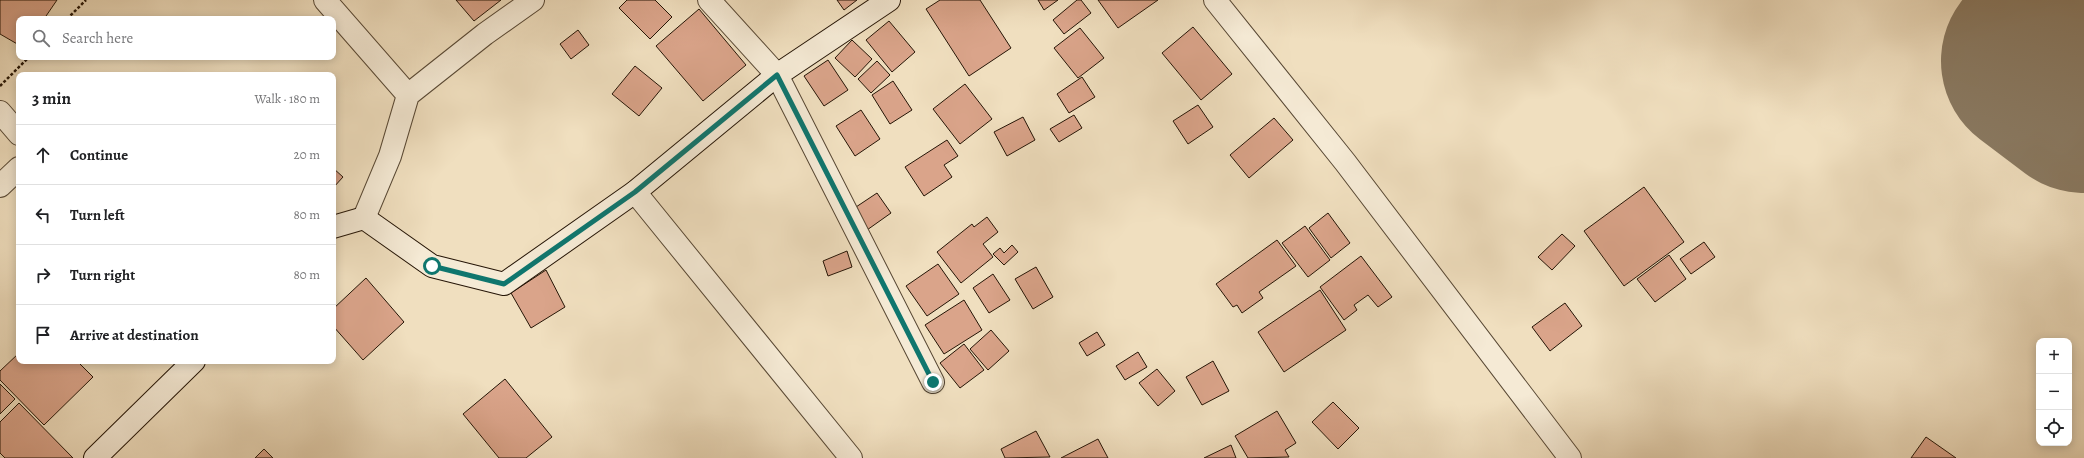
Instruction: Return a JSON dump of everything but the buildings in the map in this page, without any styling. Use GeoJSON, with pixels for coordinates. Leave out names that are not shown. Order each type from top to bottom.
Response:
{"type":"FeatureCollection","features":[{"type":"Feature","properties":{"kind":"street"},"geometry":{"type":"LineString","coordinates":[[325,0],[408,95]]}},
{"type":"Feature","properties":{"kind":"street"},"geometry":{"type":"LineString","coordinates":[[364,218],[390,156],[408,95],[485,34],[533,0]]}},
{"type":"Feature","properties":{"kind":"street"},"geometry":{"type":"LineString","coordinates":[[709,0],[777,75],[933,382]]}},
{"type":"Feature","properties":{"kind":"street"},"geometry":{"type":"LineString","coordinates":[[364,218],[432,266],[504,284],[635,192],[777,75],[889,0]]}},
{"type":"Feature","properties":{"kind":"street"},"geometry":{"type":"LineString","coordinates":[[1215,0],[1345,162],[1570,458]]}},
{"type":"Feature","properties":{"kind":"street"},"geometry":{"type":"LineString","coordinates":[[0,112],[16,131]]}},
{"type":"Feature","properties":{"kind":"street"},"geometry":{"type":"LineString","coordinates":[[0,186],[16,171]]}},
{"type":"Feature","properties":{"kind":"street"},"geometry":{"type":"LineString","coordinates":[[635,192],[851,458]]}},
{"type":"Feature","properties":{"kind":"street"},"geometry":{"type":"LineString","coordinates":[[336,226],[364,218]]}},
{"type":"Feature","properties":{"kind":"street"},"geometry":{"type":"LineString","coordinates":[[95,458],[191,364]]}},
{"type":"Feature","properties":{"kind":"path"},"geometry":{"type":"LineString","coordinates":[[70,16],[86,0]]}},
{"type":"Feature","properties":{"kind":"path"},"geometry":{"type":"LineString","coordinates":[[0,86],[26,60]]}},
{"type":"Feature","properties":{"kind":"runway"},"geometry":{"type":"LineString","coordinates":[[2039,61],[2084,95]]}},
{"type":"Feature","properties":{"kind":"route"},"geometry":{"type":"LineString","coordinates":[[432,266],[504,284],[635,192],[777,75],[933,382]]}}]}
